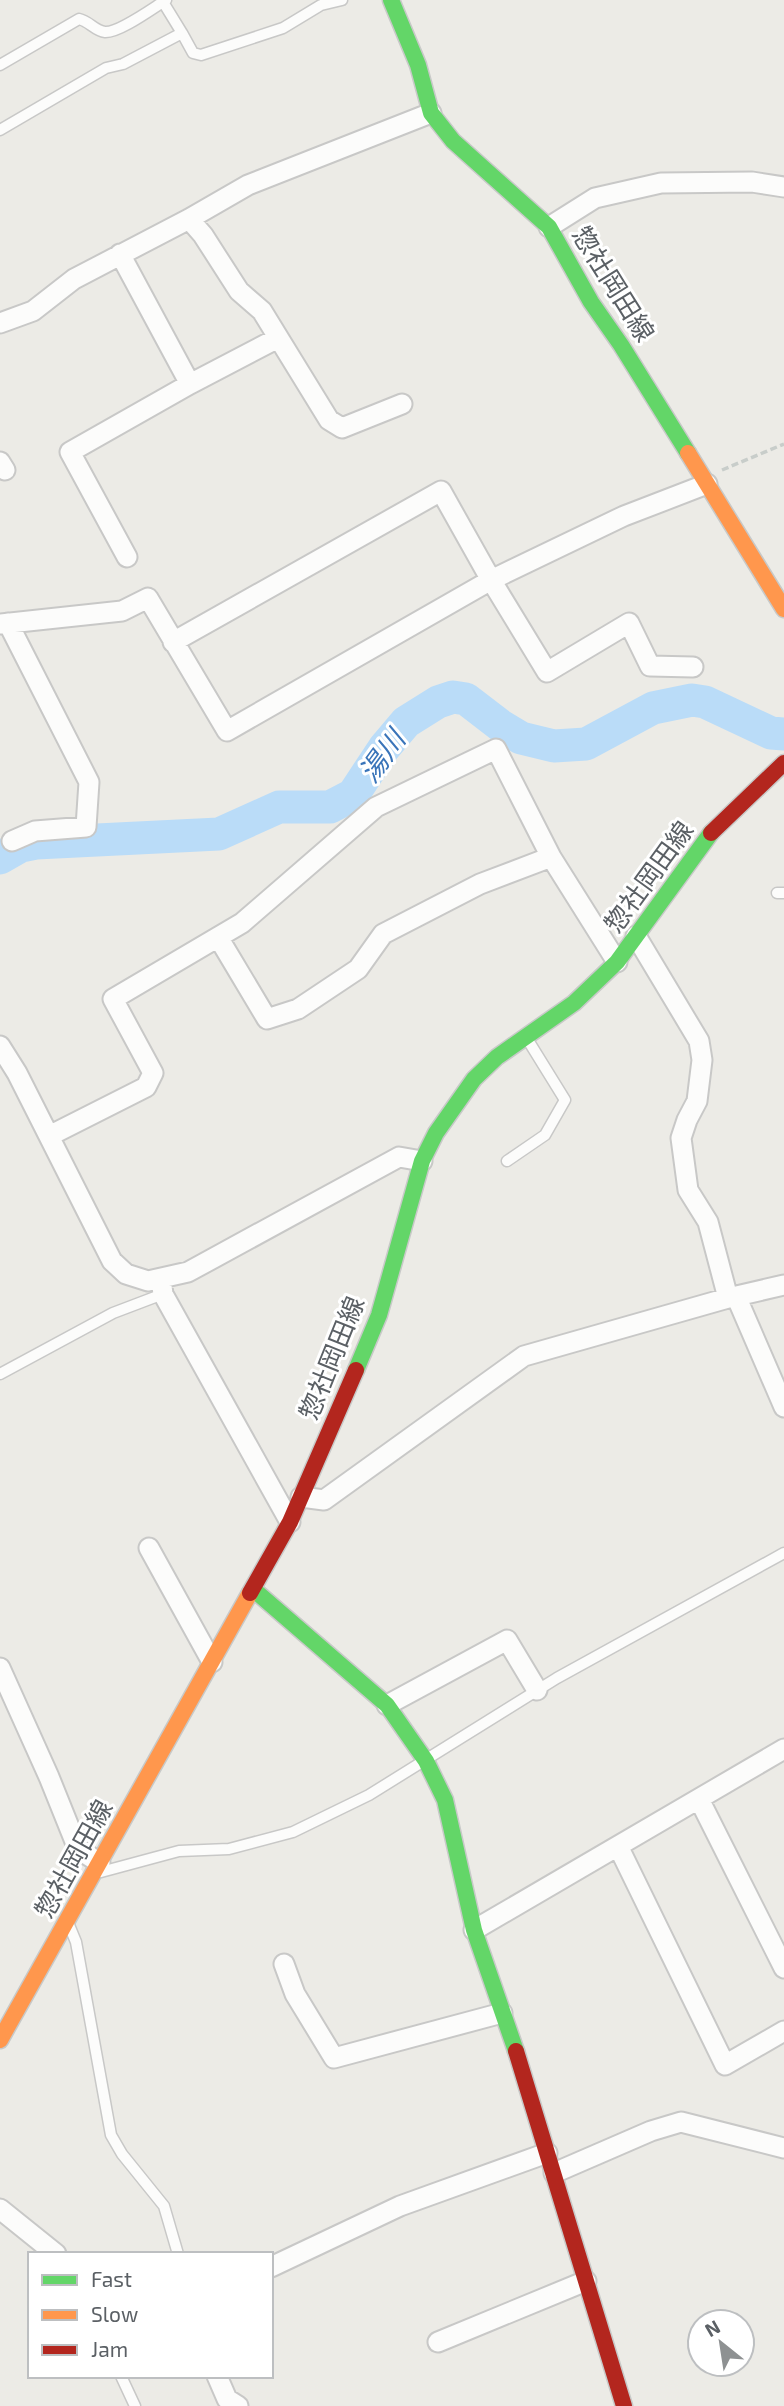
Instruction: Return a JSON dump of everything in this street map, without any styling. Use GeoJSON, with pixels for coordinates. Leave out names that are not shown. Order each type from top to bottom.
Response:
{"type":"FeatureCollection","features":[{"type":"Feature","properties":{"kind":"main road","name":"惣社岡田線"},"geometry":{"type":"LineString","coordinates":[[391,0],[418,65],[431,113],[453,141],[549,228],[591,302],[621,345],[784,609]]}},
{"type":"Feature","properties":{"kind":"main road","name":"惣社岡田線"},"geometry":{"type":"LineString","coordinates":[[0,2040],[290,1522],[379,1315],[422,1161],[451,1109],[474,1079],[497,1057],[574,1003],[617,962],[704,840],[784,763]]}},
{"type":"Feature","properties":{"kind":"main road"},"geometry":{"type":"LineString","coordinates":[[253,1589],[387,1705],[426,1761],[445,1800],[474,1930],[526,2080],[624,2406]]}},
{"type":"Feature","properties":{"kind":"street"},"geometry":{"type":"LineString","coordinates":[[0,323],[33,311],[74,279],[248,185],[431,113]]}},
{"type":"Feature","properties":{"kind":"street"},"geometry":{"type":"LineString","coordinates":[[549,228],[595,198],[661,183],[751,182],[784,187]]}},
{"type":"Feature","properties":{"kind":"street"},"geometry":{"type":"LineString","coordinates":[[189,219],[203,235],[239,291],[262,311],[329,420],[342,428],[401,404]]}},
{"type":"Feature","properties":{"kind":"street"},"geometry":{"type":"LineString","coordinates":[[120,254],[190,384]]}},
{"type":"Feature","properties":{"kind":"street"},"geometry":{"type":"LineString","coordinates":[[127,557],[70,452],[278,338]]}},
{"type":"Feature","properties":{"kind":"street"},"geometry":{"type":"LineString","coordinates":[[12,841],[35,831],[86,827],[89,782],[4,623],[122,611],[148,598],[227,731],[491,580],[624,516],[705,481]]}},
{"type":"Feature","properties":{"kind":"street"},"geometry":{"type":"LineString","coordinates":[[173,642],[441,491],[547,671],[629,623],[650,666],[693,667]]}},
{"type":"Feature","properties":{"kind":"street"},"geometry":{"type":"LineString","coordinates":[[49,1136],[146,1087],[153,1073],[113,999],[242,923],[376,807],[496,749],[551,857],[617,962]]}},
{"type":"Feature","properties":{"kind":"street"},"geometry":{"type":"LineString","coordinates":[[218,937],[267,1019],[298,1009],[358,969],[383,934],[480,884],[551,857]]}},
{"type":"Feature","properties":{"kind":"street"},"geometry":{"type":"LineString","coordinates":[[636,936],[699,1041],[702,1060],[697,1101],[681,1138],[688,1190],[708,1222],[732,1297],[784,1407]]}},
{"type":"Feature","properties":{"kind":"street"},"geometry":{"type":"LineString","coordinates":[[0,1046],[17,1073],[112,1261],[126,1274],[162,1286],[290,1522]]}},
{"type":"Feature","properties":{"kind":"street"},"geometry":{"type":"LineString","coordinates":[[162,1286],[399,1157],[422,1161]]}},
{"type":"Feature","properties":{"kind":"street"},"geometry":{"type":"LineString","coordinates":[[301,1497],[324,1500],[524,1356],[732,1297],[784,1285]]}},
{"type":"Feature","properties":{"kind":"street"},"geometry":{"type":"LineString","coordinates":[[149,1548],[212,1662]]}},
{"type":"Feature","properties":{"kind":"street"},"geometry":{"type":"LineString","coordinates":[[387,1705],[507,1640],[537,1690]]}},
{"type":"Feature","properties":{"kind":"street"},"geometry":{"type":"LineString","coordinates":[[0,1668],[78,1849],[96,1869]]}},
{"type":"Feature","properties":{"kind":"street"},"geometry":{"type":"LineString","coordinates":[[474,1930],[784,1749]]}},
{"type":"Feature","properties":{"kind":"street"},"geometry":{"type":"LineString","coordinates":[[699,1799],[784,1968]]}},
{"type":"Feature","properties":{"kind":"street"},"geometry":{"type":"LineString","coordinates":[[618,1846],[725,2065],[784,2031]]}},
{"type":"Feature","properties":{"kind":"street"},"geometry":{"type":"LineString","coordinates":[[284,1964],[295,1994],[334,2058],[502,2013]]}},
{"type":"Feature","properties":{"kind":"street"},"geometry":{"type":"LineString","coordinates":[[554,2173],[651,2131],[681,2122],[784,2148]]}},
{"type":"Feature","properties":{"kind":"street"},"geometry":{"type":"LineString","coordinates":[[273,2265],[400,2206],[547,2153]]}},
{"type":"Feature","properties":{"kind":"street"},"geometry":{"type":"LineString","coordinates":[[0,2209],[54,2252]]}},
{"type":"Feature","properties":{"kind":"street"},"geometry":{"type":"LineString","coordinates":[[438,2342],[586,2281]]}},
{"type":"Feature","properties":{"kind":"street"},"geometry":{"type":"LineString","coordinates":[[218,2378],[227,2404]]}},
{"type":"Feature","properties":{"kind":"lane"},"geometry":{"type":"LineString","coordinates":[[0,65],[79,19],[99,31],[113,31],[165,1],[193,53],[201,55],[283,28],[321,5],[342,0]]}},
{"type":"Feature","properties":{"kind":"lane"},"geometry":{"type":"LineString","coordinates":[[0,130],[106,68],[123,64],[182,33]]}},
{"type":"Feature","properties":{"kind":"lane"},"geometry":{"type":"LineString","coordinates":[[507,1161],[545,1135],[565,1100],[526,1037]]}},
{"type":"Feature","properties":{"kind":"lane"},"geometry":{"type":"LineString","coordinates":[[0,1374],[162,1286]]}},
{"type":"Feature","properties":{"kind":"lane"},"geometry":{"type":"LineString","coordinates":[[96,1869],[179,1851],[229,1849],[293,1832],[369,1795],[537,1690],[784,1553]]}},
{"type":"Feature","properties":{"kind":"lane"},"geometry":{"type":"LineString","coordinates":[[68,1921],[76,1942],[111,2135],[122,2154],[164,2206],[177,2252]]}},
{"type":"Feature","properties":{"kind":"lane"},"geometry":{"type":"LineString","coordinates":[[122,2378],[135,2406]]}},
{"type":"Feature","properties":{"kind":"path"},"geometry":{"type":"LineString","coordinates":[[705,481],[784,444]]}},
{"type":"Feature","properties":{"kind":"waterway","name":"湯川"},"geometry":{"type":"LineString","coordinates":[[0,858],[21,846],[36,843],[219,834],[279,807],[330,807],[353,795],[384,748],[406,722],[438,702],[453,697],[466,699],[521,738],[554,746],[586,744],[653,708],[692,700],[705,702],[771,733],[784,734]]}},
{"type":"Feature","properties":{"kind":"traffic: fast"},"geometry":{"type":"LineString","coordinates":[[391,0],[418,65],[431,113],[453,141],[549,227],[591,302],[688,453]]}},
{"type":"Feature","properties":{"kind":"traffic: fast"},"geometry":{"type":"LineString","coordinates":[[356,1370],[379,1315],[422,1161],[436,1133],[474,1079],[497,1057],[574,1003],[617,962],[711,833]]}},
{"type":"Feature","properties":{"kind":"traffic: fast"},"geometry":{"type":"LineString","coordinates":[[253,1589],[387,1705],[426,1761],[445,1800],[474,1930],[516,2051]]}},
{"type":"Feature","properties":{"kind":"traffic: slow"},"geometry":{"type":"LineString","coordinates":[[688,453],[784,609]]}},
{"type":"Feature","properties":{"kind":"traffic: slow"},"geometry":{"type":"LineString","coordinates":[[0,2040],[250,1593]]}},
{"type":"Feature","properties":{"kind":"traffic: jam"},"geometry":{"type":"LineString","coordinates":[[711,833],[784,763]]}},
{"type":"Feature","properties":{"kind":"traffic: jam"},"geometry":{"type":"LineString","coordinates":[[250,1593],[290,1522],[356,1370]]}},
{"type":"Feature","properties":{"kind":"traffic: jam"},"geometry":{"type":"LineString","coordinates":[[516,2051],[624,2406]]}}]}
